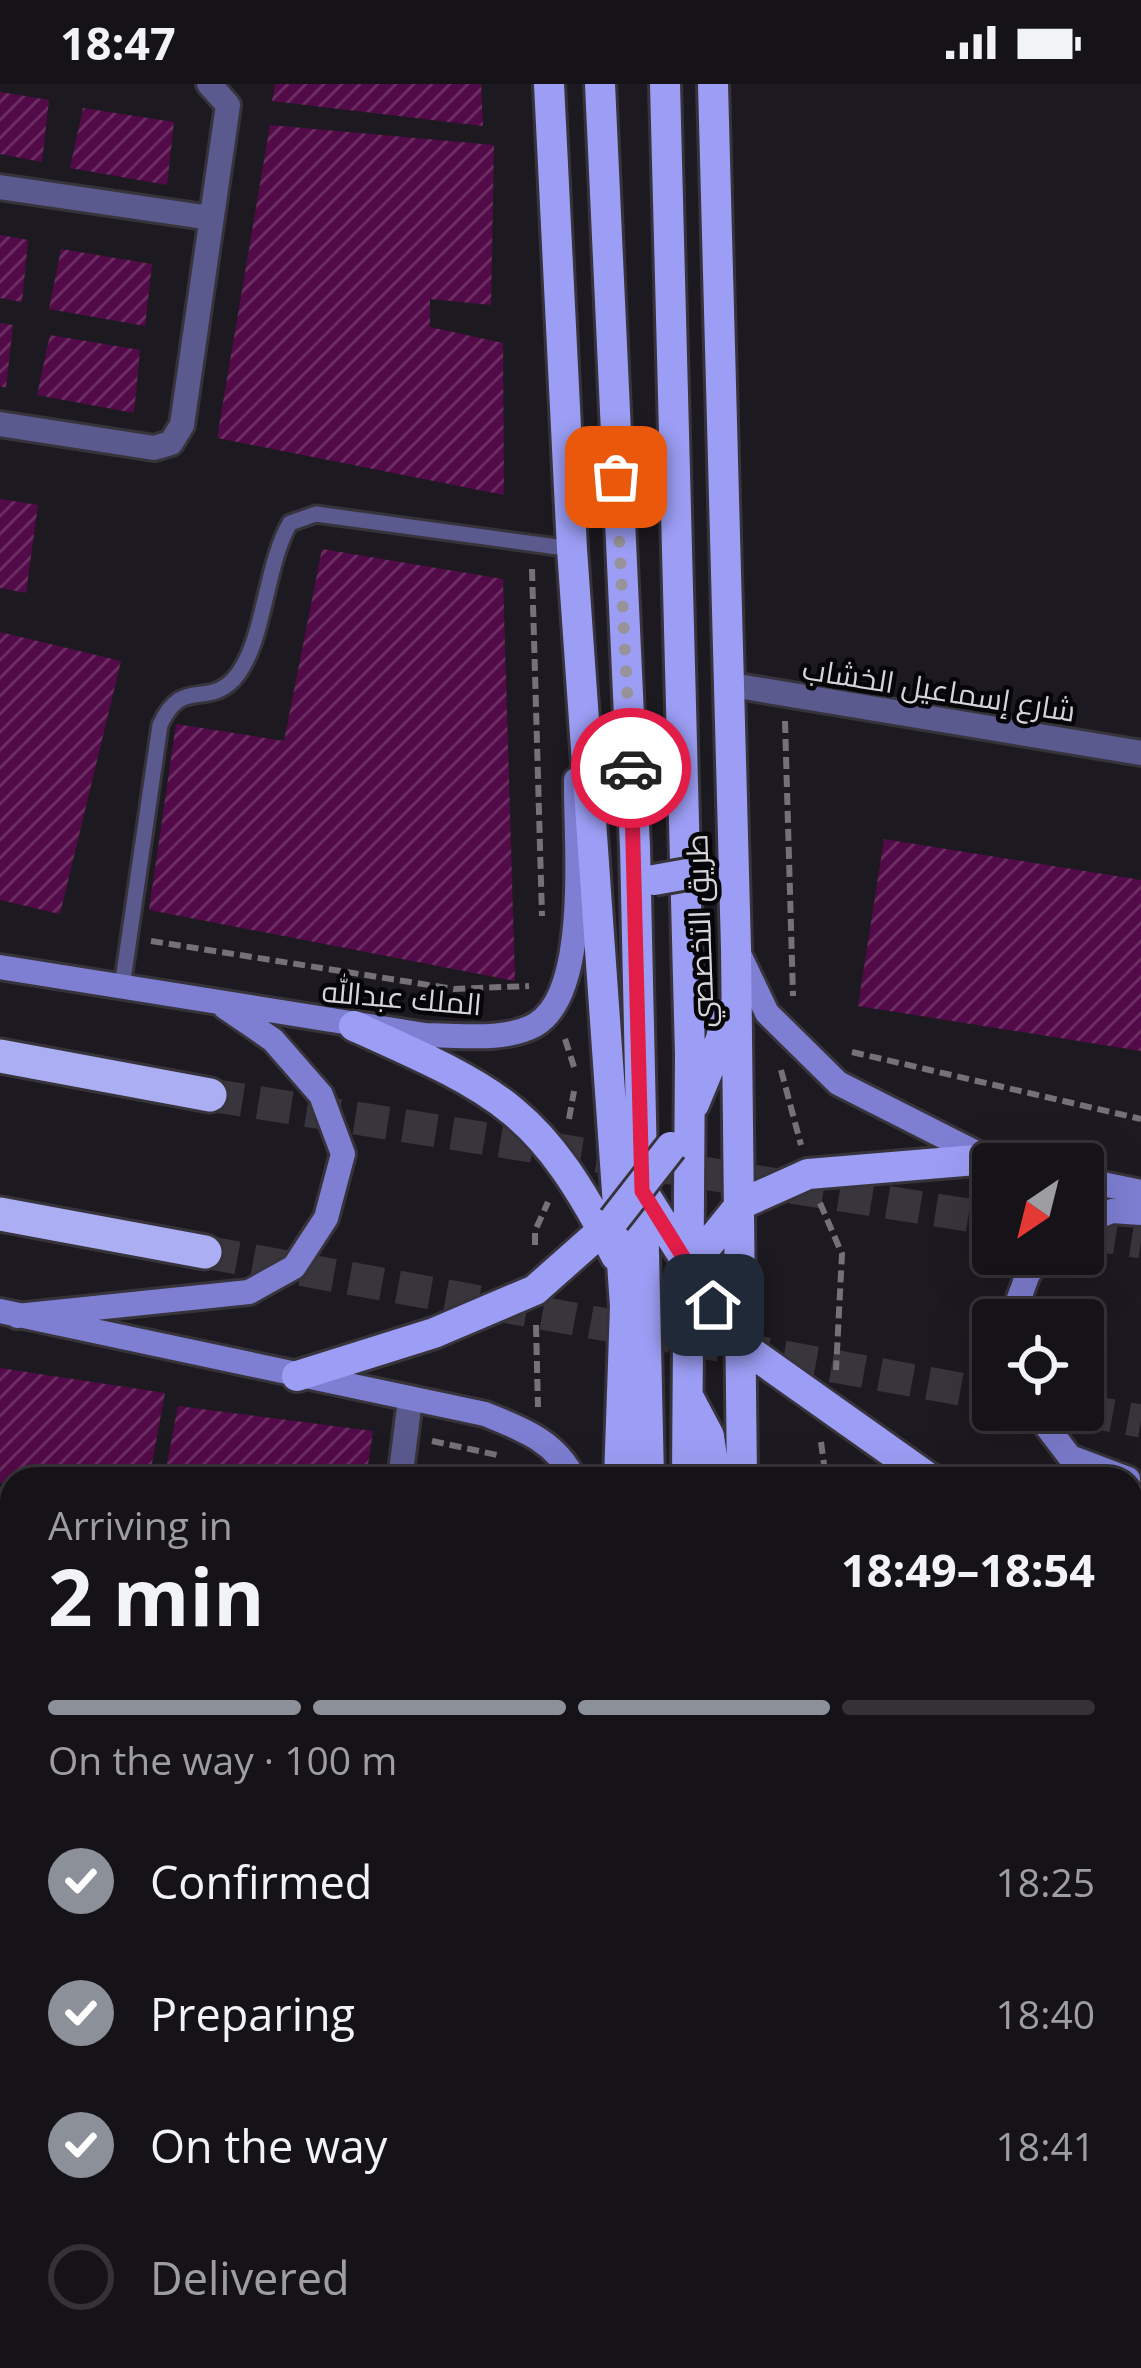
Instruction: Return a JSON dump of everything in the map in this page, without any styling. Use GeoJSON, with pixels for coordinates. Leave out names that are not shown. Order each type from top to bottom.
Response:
{"type":"FeatureCollection","features":[{"type":"Feature","properties":{"kind":"highway"},"geometry":{"type":"LineString","coordinates":[[0,1056],[210,1096]]}},
{"type":"Feature","properties":{"kind":"highway"},"geometry":{"type":"LineString","coordinates":[[0,1214],[206,1252]]}},
{"type":"Feature","properties":{"kind":"main road"},"geometry":{"type":"LineString","coordinates":[[548,84],[572,549],[598,861],[623,1269],[620,1467]]}},
{"type":"Feature","properties":{"kind":"main road"},"geometry":{"type":"LineString","coordinates":[[600,84],[645,878],[642,1191],[650,1331],[650,1467]]}},
{"type":"Feature","properties":{"kind":"main road"},"geometry":{"type":"LineString","coordinates":[[665,84],[689,1116],[687,1467]]}},
{"type":"Feature","properties":{"kind":"main road","name":"طريق التخصصي"},"geometry":{"type":"LineString","coordinates":[[713,84],[736,949],[742,1467]]}},
{"type":"Feature","properties":{"kind":"main road"},"geometry":{"type":"LineString","coordinates":[[555,1008],[572,967],[580,628]]}},
{"type":"Feature","properties":{"kind":"main road"},"geometry":{"type":"LineString","coordinates":[[598,861],[645,878],[693,872],[732,839]]}},
{"type":"Feature","properties":{"kind":"main road"},"geometry":{"type":"LineString","coordinates":[[297,1376],[434,1333],[536,1290],[609,1226],[671,1147],[689,1116],[722,1039],[736,949]]}},
{"type":"Feature","properties":{"kind":"main road"},"geometry":{"type":"LineString","coordinates":[[736,949],[766,1013],[838,1083],[972,1149]]}},
{"type":"Feature","properties":{"kind":"main road","name":"الملك عبدالله"},"geometry":{"type":"LineString","coordinates":[[0,967],[354,1026],[492,1036],[533,1027],[555,1008]]}},
{"type":"Feature","properties":{"kind":"main road"},"geometry":{"type":"LineString","coordinates":[[9,1313],[249,1292],[294,1267],[326,1218],[343,1154],[321,1095],[273,1040],[219,1003]]}},
{"type":"Feature","properties":{"kind":"main road"},"geometry":{"type":"LineString","coordinates":[[354,1026],[496,1094],[525,1117],[609,1226],[650,1331],[709,1436],[713,1467]]}},
{"type":"Feature","properties":{"kind":"main road"},"geometry":{"type":"LineString","coordinates":[[615,1119],[642,1191],[738,1343],[913,1467]]}},
{"type":"Feature","properties":{"kind":"main road"},"geometry":{"type":"LineString","coordinates":[[623,1423],[650,1331],[688,1268],[741,1204],[808,1174],[972,1164]]}},
{"type":"Feature","properties":{"kind":"main road"},"geometry":{"type":"LineString","coordinates":[[1104,1184],[1141,1192]]}},
{"type":"Feature","properties":{"kind":"main road"},"geometry":{"type":"LineString","coordinates":[[1104,1214],[1141,1214]]}},
{"type":"Feature","properties":{"kind":"main road"},"geometry":{"type":"LineString","coordinates":[[9,1313],[485,1414],[536,1435],[568,1467]]}},
{"type":"Feature","properties":{"kind":"main road"},"geometry":{"type":"LineString","coordinates":[[1050,1431],[1070,1457],[1096,1467]]}},
{"type":"Feature","properties":{"kind":"street"},"geometry":{"type":"LineString","coordinates":[[0,424],[154,448],[172,443],[182,425],[227,105],[209,84]]}},
{"type":"Feature","properties":{"kind":"street"},"geometry":{"type":"LineString","coordinates":[[0,187],[211,218]]}},
{"type":"Feature","properties":{"kind":"street","name":"شارع إسماعيل الخشاب"},"geometry":{"type":"LineString","coordinates":[[726,684],[1141,753]]}},
{"type":"Feature","properties":{"kind":"street"},"geometry":{"type":"LineString","coordinates":[[402,1467],[410,1400]]}},
{"type":"Feature","properties":{"kind":"lane"},"geometry":{"type":"LineString","coordinates":[[122,987],[160,725],[170,704],[184,694],[213,692],[231,682],[246,660],[274,549],[290,523],[316,514],[572,549]]}},
{"type":"Feature","properties":{"kind":"path"},"geometry":{"type":"LineString","coordinates":[[531,542],[543,937]]}},
{"type":"Feature","properties":{"kind":"path"},"geometry":{"type":"LineString","coordinates":[[784,694],[793,1016]]}},
{"type":"Feature","properties":{"kind":"path"},"geometry":{"type":"LineString","coordinates":[[129,938],[454,989],[506,991],[544,983],[577,1077],[560,1160],[535,1231]]}},
{"type":"Feature","properties":{"kind":"path"},"geometry":{"type":"LineString","coordinates":[[766,1013],[808,1174],[842,1254],[840,1350]]}},
{"type":"Feature","properties":{"kind":"path"},"geometry":{"type":"LineString","coordinates":[[840,1050],[1141,1118]]}},
{"type":"Feature","properties":{"kind":"path"},"geometry":{"type":"LineString","coordinates":[[406,1435],[534,1463],[536,1290]]}},
{"type":"Feature","properties":{"kind":"building"},"geometry":{"type":"Polygon","coordinates":[[[275,84],[481,84],[483,126],[272,101],[275,84]]]}},
{"type":"Feature","properties":{"kind":"building"},"geometry":{"type":"Polygon","coordinates":[[[0,92],[49,100],[42,162],[0,154],[0,92]]]}},
{"type":"Feature","properties":{"kind":"building"},"geometry":{"type":"Polygon","coordinates":[[[83,108],[174,122],[167,185],[70,168],[83,108]]]}},
{"type":"Feature","properties":{"kind":"building"},"geometry":{"type":"Polygon","coordinates":[[[270,125],[494,145],[491,305],[430,299],[430,327],[503,343],[504,495],[217,438],[270,125]]]}},
{"type":"Feature","properties":{"kind":"building"},"geometry":{"type":"Polygon","coordinates":[[[0,235],[28,240],[22,302],[0,298],[0,235]]]}},
{"type":"Feature","properties":{"kind":"building"},"geometry":{"type":"Polygon","coordinates":[[[61,249],[152,264],[145,326],[49,309],[61,249]]]}},
{"type":"Feature","properties":{"kind":"building"},"geometry":{"type":"Polygon","coordinates":[[[0,323],[13,325],[6,388],[0,386],[0,323]]]}},
{"type":"Feature","properties":{"kind":"building"},"geometry":{"type":"Polygon","coordinates":[[[50,335],[140,350],[134,413],[37,395],[50,335]]]}},
{"type":"Feature","properties":{"kind":"building"},"geometry":{"type":"Polygon","coordinates":[[[0,499],[38,505],[26,593],[0,588],[0,499]]]}},
{"type":"Feature","properties":{"kind":"building"},"geometry":{"type":"Polygon","coordinates":[[[322,549],[503,579],[515,981],[149,910],[176,724],[284,741],[322,549]]]}},
{"type":"Feature","properties":{"kind":"building"},"geometry":{"type":"Polygon","coordinates":[[[0,632],[121,661],[60,914],[0,900],[0,632]]]}},
{"type":"Feature","properties":{"kind":"building"},"geometry":{"type":"Polygon","coordinates":[[[884,839],[1141,880],[1141,1051],[858,1006],[884,839]]]}},
{"type":"Feature","properties":{"kind":"building"},"geometry":{"type":"Polygon","coordinates":[[[0,1368],[165,1393],[151,1467],[0,1467],[0,1368]]]}},
{"type":"Feature","properties":{"kind":"building"},"geometry":{"type":"Polygon","coordinates":[[[178,1406],[373,1431],[368,1467],[166,1467],[178,1406]]]}},
{"type":"Feature","properties":{"kind":"tunnel"},"geometry":{"type":"LineString","coordinates":[[210,1095],[972,1216]]}},
{"type":"Feature","properties":{"kind":"tunnel"},"geometry":{"type":"LineString","coordinates":[[1104,1236],[1141,1242]]}},
{"type":"Feature","properties":{"kind":"tunnel"},"geometry":{"type":"LineString","coordinates":[[205,1252],[972,1391]]}},
{"type":"Feature","properties":{"kind":"tunnel"},"geometry":{"type":"LineString","coordinates":[[1104,1414],[1141,1421]]}},
{"type":"Feature","properties":{"kind":"way so far"},"geometry":{"type":"LineString","coordinates":[[616,477],[631,768]]}},
{"type":"Feature","properties":{"kind":"route"},"geometry":{"type":"LineString","coordinates":[[631,768],[642,1191],[713,1305]]}}]}
